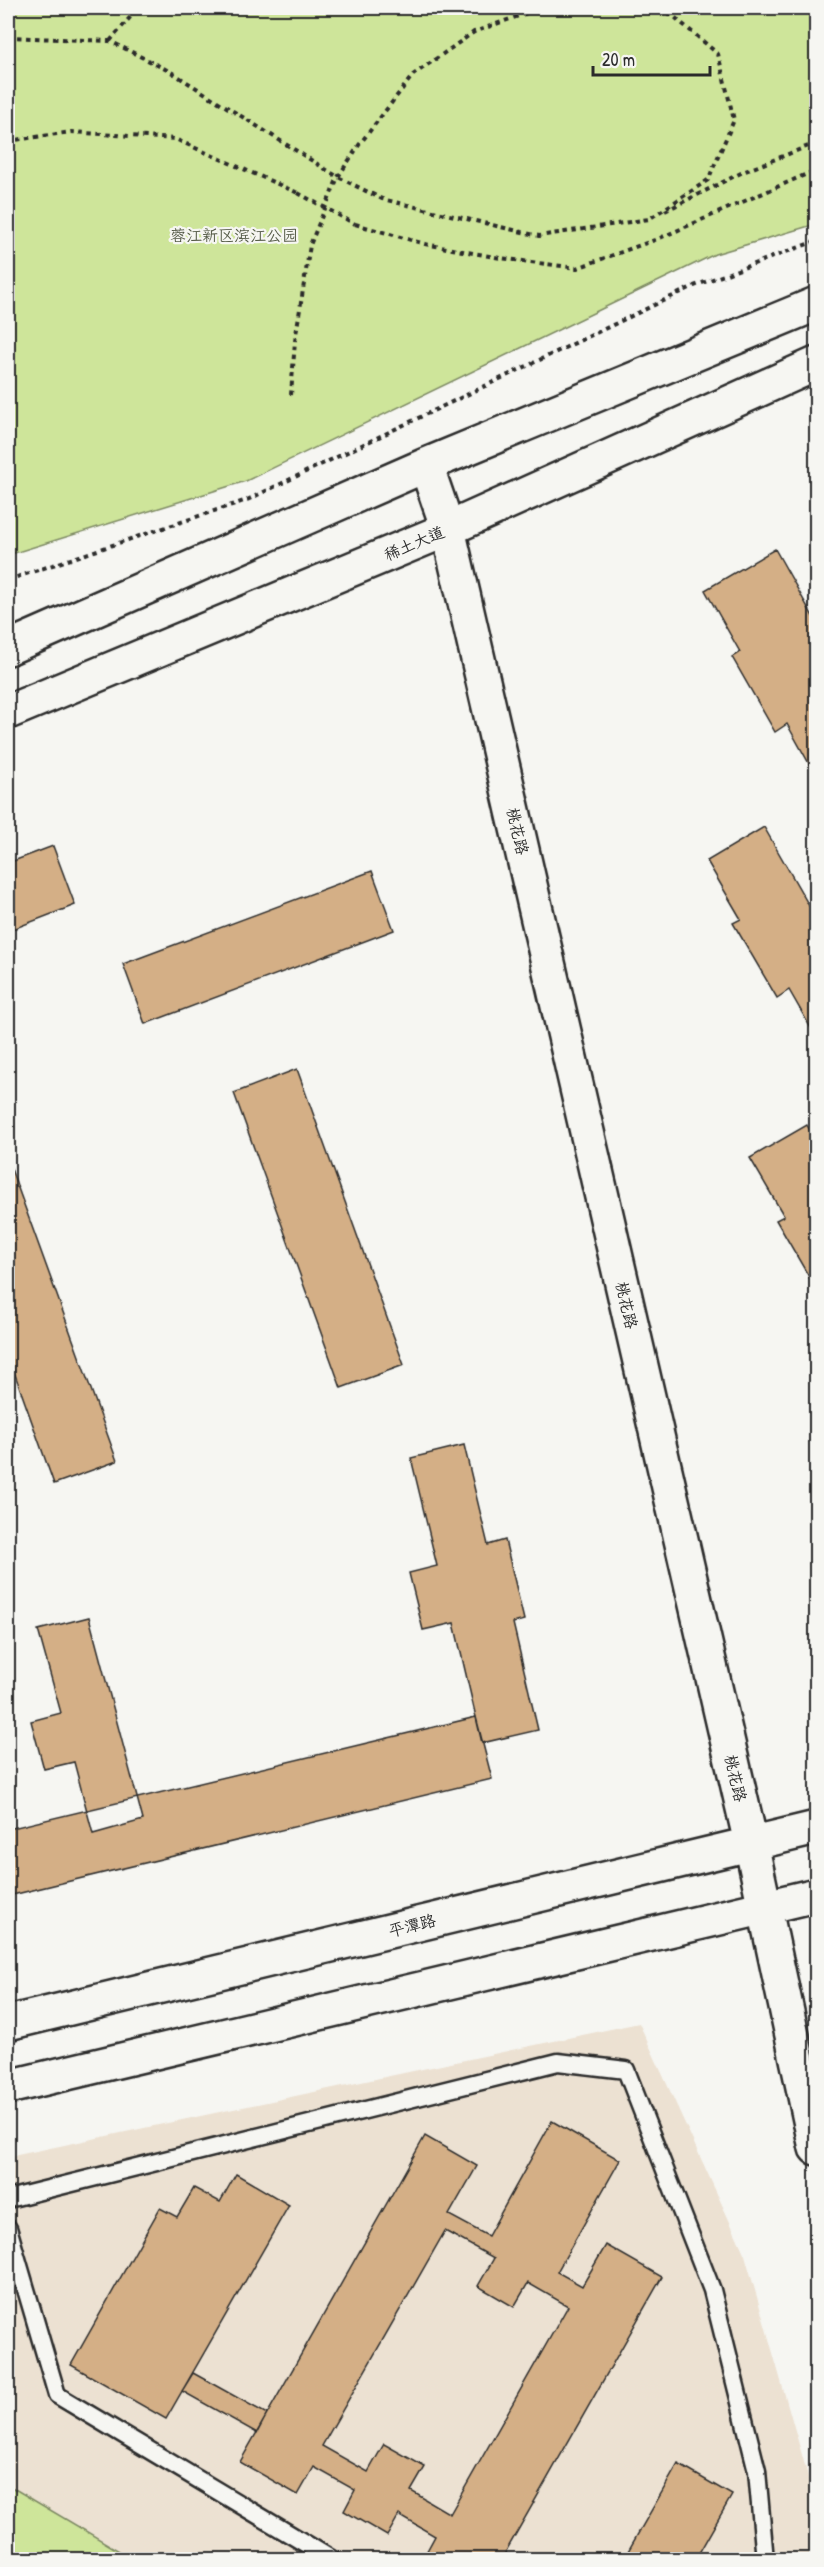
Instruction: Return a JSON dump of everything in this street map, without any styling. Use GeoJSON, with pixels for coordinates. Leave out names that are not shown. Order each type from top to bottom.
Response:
{"type":"FeatureCollection","features":[{"type":"Feature","properties":{"kind":"street"},"geometry":{"type":"LineString","coordinates":[[8,648],[426,465],[816,304]]}},
{"type":"Feature","properties":{"kind":"street","name":"稀土大道"},"geometry":{"type":"LineString","coordinates":[[8,712],[448,529],[816,364]]}},
{"type":"Feature","properties":{"kind":"street","name":"桃花路"},"geometry":{"type":"LineString","coordinates":[[426,465],[448,529],[751,1843],[816,2148]]}},
{"type":"Feature","properties":{"kind":"street","name":"平潭路"},"geometry":{"type":"LineString","coordinates":[[8,2023],[816,1828]]}},
{"type":"Feature","properties":{"kind":"street"},"geometry":{"type":"LineString","coordinates":[[8,2087],[816,1895]]}},
{"type":"Feature","properties":{"kind":"lane"},"geometry":{"type":"LineString","coordinates":[[8,2199],[558,2062],[626,2070],[712,2290],[757,2471],[765,2559]]}},
{"type":"Feature","properties":{"kind":"lane"},"geometry":{"type":"LineString","coordinates":[[8,2228],[57,2395],[333,2559]]}},
{"type":"Feature","properties":{"kind":"path"},"geometry":{"type":"LineString","coordinates":[[110,41],[138,8]]}},
{"type":"Feature","properties":{"kind":"path"},"geometry":{"type":"LineString","coordinates":[[291,395],[295,341],[310,245],[338,177],[359,145],[414,75],[474,32],[541,8]]}},
{"type":"Feature","properties":{"kind":"path"},"geometry":{"type":"LineString","coordinates":[[649,219],[708,180],[734,120],[718,54],[672,15],[653,8]]}},
{"type":"Feature","properties":{"kind":"path"},"geometry":{"type":"LineString","coordinates":[[8,37],[110,41],[171,72],[338,177],[382,199],[539,236],[649,219],[743,172],[816,143]]}},
{"type":"Feature","properties":{"kind":"path"},"geometry":{"type":"LineString","coordinates":[[8,141],[71,132],[175,139],[298,193],[355,224],[425,244],[500,258],[577,268],[660,238],[816,170]]}},
{"type":"Feature","properties":{"kind":"path"},"geometry":{"type":"LineString","coordinates":[[8,580],[247,500],[694,285],[816,241]]}},
{"type":"Feature","properties":{"kind":"shaded area"},"geometry":{"type":"Polygon","coordinates":[[[639,2023],[745,2255],[816,2504],[816,2559],[8,2559],[8,2157],[639,2023]]]}},
{"type":"Feature","properties":{"kind":"green space","name":"蓉江新区滨江公园"},"geometry":{"type":"Polygon","coordinates":[[[8,8],[816,8],[816,224],[715,254],[246,481],[8,555],[8,8]]]}},
{"type":"Feature","properties":{"kind":"green space"},"geometry":{"type":"Polygon","coordinates":[[[8,2485],[126,2555],[124,2559],[8,2559],[8,2485]]]}},
{"type":"Feature","properties":{"kind":"building"},"geometry":{"type":"Polygon","coordinates":[[[775,549],[816,622],[816,776],[787,724],[775,732],[732,657],[740,652],[705,590],[775,549]]]}},
{"type":"Feature","properties":{"kind":"building"},"geometry":{"type":"Polygon","coordinates":[[[764,827],[816,918],[816,1037],[789,990],[777,998],[733,923],[741,919],[707,861],[764,827]]]}},
{"type":"Feature","properties":{"kind":"building"},"geometry":{"type":"Polygon","coordinates":[[[53,846],[75,905],[8,931],[8,863],[53,846]]]}},
{"type":"Feature","properties":{"kind":"building"},"geometry":{"type":"Polygon","coordinates":[[[372,871],[394,930],[145,1024],[123,964],[372,871]]]}},
{"type":"Feature","properties":{"kind":"building"},"geometry":{"type":"Polygon","coordinates":[[[297,1069],[404,1365],[341,1388],[234,1093],[297,1069]]]}},
{"type":"Feature","properties":{"kind":"building"},"geometry":{"type":"Polygon","coordinates":[[[807,1125],[816,1141],[816,1289],[776,1220],[784,1216],[750,1158],[807,1125]]]}},
{"type":"Feature","properties":{"kind":"building"},"geometry":{"type":"Polygon","coordinates":[[[10,1166],[117,1461],[54,1484],[8,1355],[8,1167],[10,1166]]]}},
{"type":"Feature","properties":{"kind":"building"},"geometry":{"type":"Polygon","coordinates":[[[464,1445],[488,1545],[505,1540],[524,1620],[513,1623],[538,1730],[482,1743],[454,1623],[423,1630],[409,1573],[437,1566],[411,1458],[464,1445]]]}},
{"type":"Feature","properties":{"kind":"building"},"geometry":{"type":"Polygon","coordinates":[[[89,1617],[143,1820],[93,1834],[74,1762],[44,1769],[31,1721],[61,1713],[38,1630],[89,1617]]]}},
{"type":"Feature","properties":{"kind":"building"},"geometry":{"type":"Polygon","coordinates":[[[476,1717],[492,1779],[8,1896],[8,1829],[476,1717]]]}},
{"type":"Feature","properties":{"kind":"building"},"geometry":{"type":"Polygon","coordinates":[[[552,2121],[620,2160],[557,2272],[582,2286],[606,2245],[662,2277],[505,2553],[516,2560],[422,2560],[435,2536],[399,2515],[387,2536],[344,2511],[355,2490],[314,2467],[298,2495],[240,2462],[425,2136],[477,2166],[449,2215],[488,2236],[552,2121]],[[445,2231],[322,2446],[368,2472],[384,2444],[425,2467],[411,2491],[450,2514],[568,2306],[528,2283],[514,2307],[478,2286],[494,2258],[445,2231]]]}},
{"type":"Feature","properties":{"kind":"building"},"geometry":{"type":"Polygon","coordinates":[[[236,2174],[289,2205],[166,2419],[71,2365],[160,2208],[177,2217],[194,2188],[220,2202],[236,2174]]]}},
{"type":"Feature","properties":{"kind":"building"},"geometry":{"type":"Polygon","coordinates":[[[193,2373],[267,2414],[257,2433],[182,2391],[193,2373]]]}},
{"type":"Feature","properties":{"kind":"building"},"geometry":{"type":"Polygon","coordinates":[[[678,2464],[732,2495],[695,2560],[623,2560],[678,2464]]]}}]}
